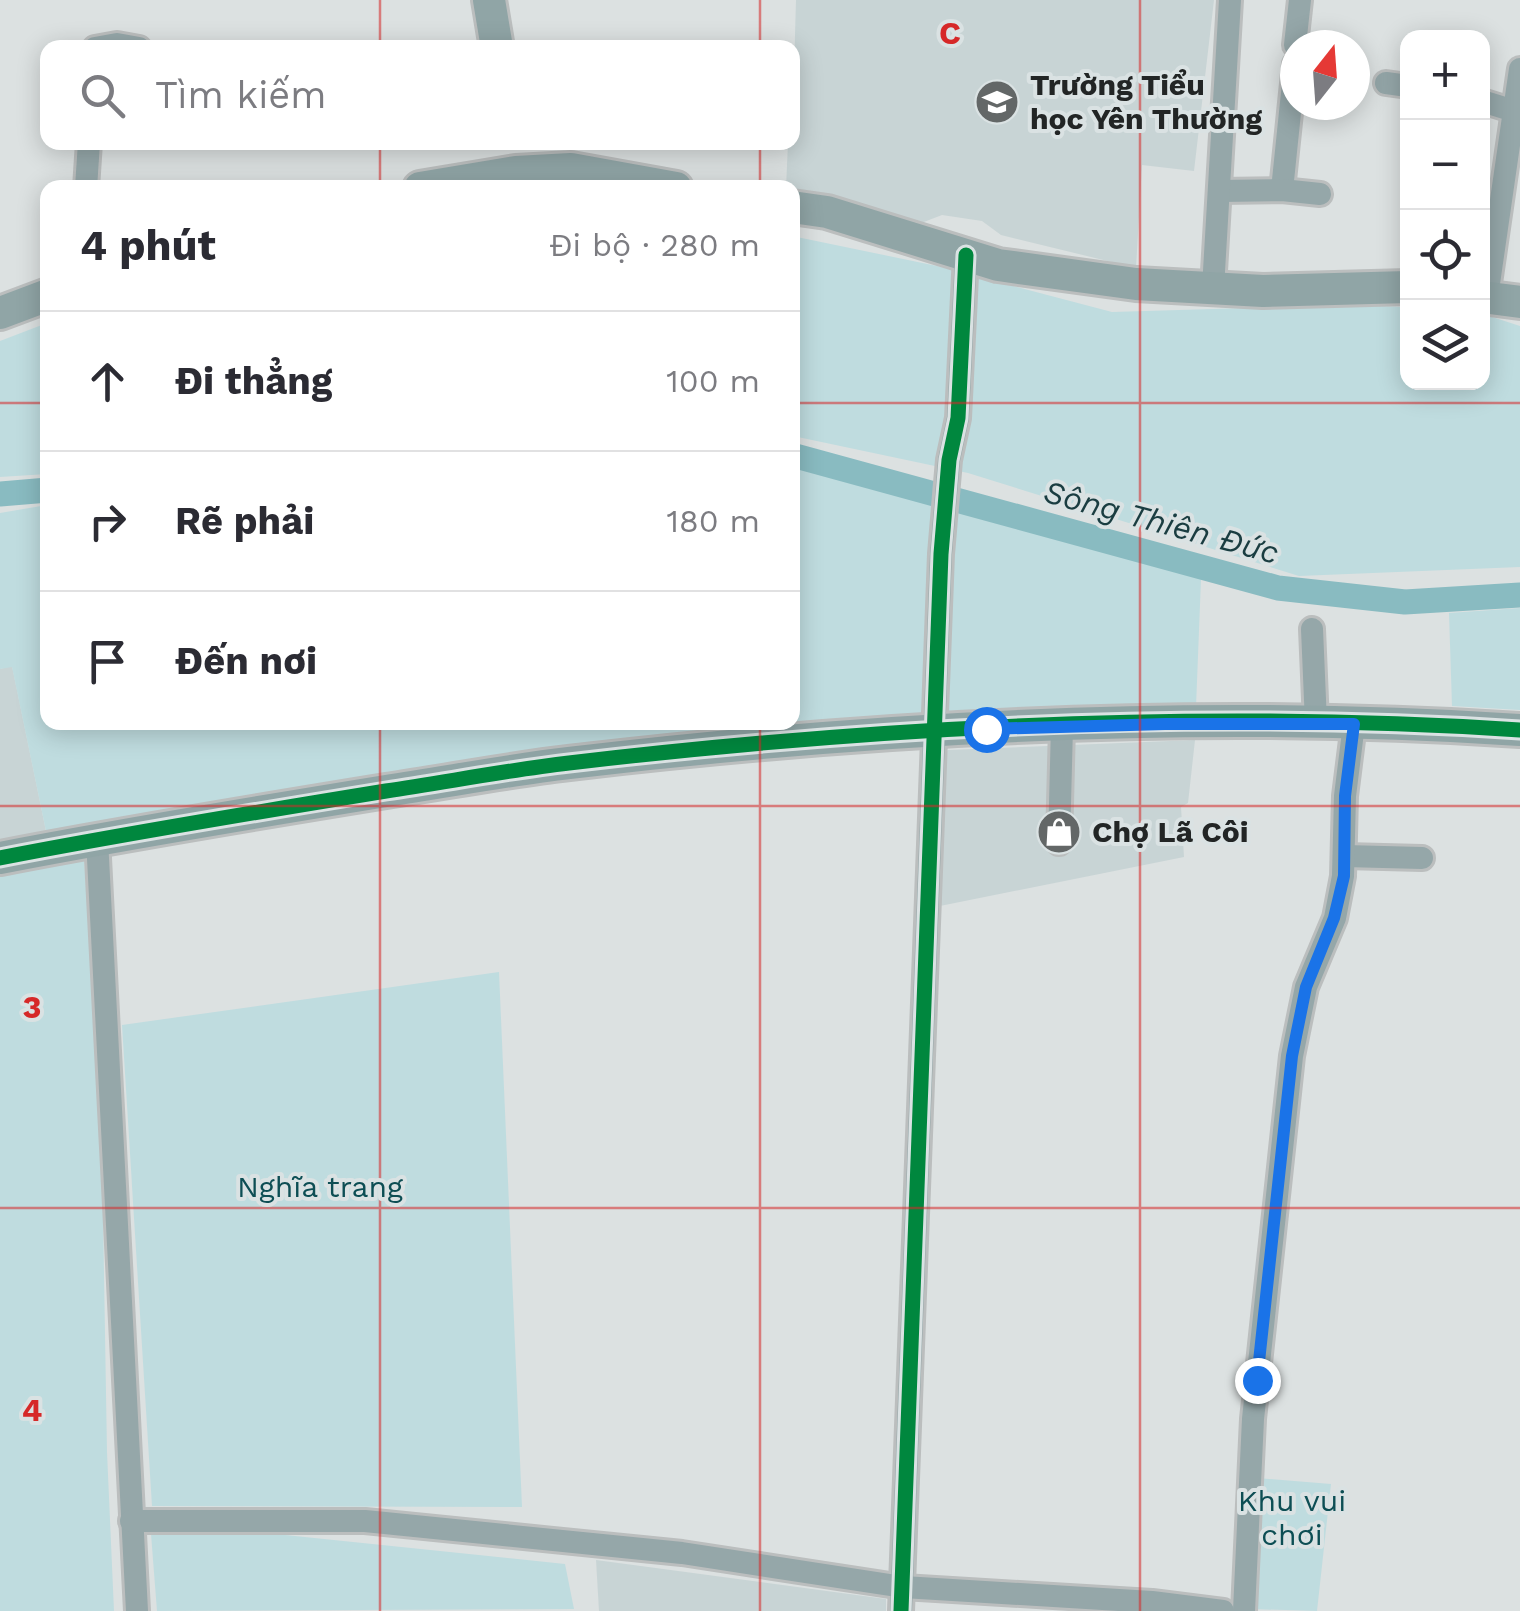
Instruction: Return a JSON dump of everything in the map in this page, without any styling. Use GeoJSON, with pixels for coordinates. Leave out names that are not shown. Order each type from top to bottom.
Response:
{"type":"FeatureCollection","features":[{"type":"Feature","properties":{"kind":"street"},"geometry":{"type":"LineString","coordinates":[[489,0],[495,40]]}},
{"type":"Feature","properties":{"kind":"street"},"geometry":{"type":"LineString","coordinates":[[1213,288],[1230,0]]}},
{"type":"Feature","properties":{"kind":"street"},"geometry":{"type":"LineString","coordinates":[[1297,30],[1300,0]]}},
{"type":"Feature","properties":{"kind":"street"},"geometry":{"type":"LineString","coordinates":[[1490,277],[1511,194],[1520,69]]}},
{"type":"Feature","properties":{"kind":"street"},"geometry":{"type":"LineString","coordinates":[[1490,104],[1514,111]]}},
{"type":"Feature","properties":{"kind":"street"},"geometry":{"type":"LineString","coordinates":[[1282,190],[1289,120]]}},
{"type":"Feature","properties":{"kind":"street"},"geometry":{"type":"LineString","coordinates":[[87,180],[88,150]]}},
{"type":"Feature","properties":{"kind":"street"},"geometry":{"type":"LineString","coordinates":[[445,180],[513,158],[632,180]]}},
{"type":"Feature","properties":{"kind":"street"},"geometry":{"type":"LineString","coordinates":[[1220,191],[1320,194]]}},
{"type":"Feature","properties":{"kind":"street"},"geometry":{"type":"LineString","coordinates":[[800,207],[998,265],[1136,284],[1263,291],[1400,287]]}},
{"type":"Feature","properties":{"kind":"street"},"geometry":{"type":"LineString","coordinates":[[902,1599],[932,732],[945,504],[958,418],[966,254]]}},
{"type":"Feature","properties":{"kind":"street"},"geometry":{"type":"LineString","coordinates":[[0,314],[40,298]]}},
{"type":"Feature","properties":{"kind":"street"},"geometry":{"type":"LineString","coordinates":[[1490,298],[1520,302]]}},
{"type":"Feature","properties":{"kind":"street"},"geometry":{"type":"LineString","coordinates":[[1312,629],[1316,723]]}},
{"type":"Feature","properties":{"kind":"street"},"geometry":{"type":"LineString","coordinates":[[0,858],[565,763],[770,742],[1062,726],[1316,723],[1520,730]]}},
{"type":"Feature","properties":{"kind":"street"},"geometry":{"type":"LineString","coordinates":[[1244,1611],[1252,1418],[1292,1056],[1306,987],[1334,918],[1344,856],[1345,796],[1354,724]]}},
{"type":"Feature","properties":{"kind":"street"},"geometry":{"type":"LineString","coordinates":[[1059,843],[1062,726]]}},
{"type":"Feature","properties":{"kind":"street"},"geometry":{"type":"LineString","coordinates":[[97,839],[137,1611]]}},
{"type":"Feature","properties":{"kind":"street"},"geometry":{"type":"LineString","coordinates":[[1344,856],[1422,858]]}},
{"type":"Feature","properties":{"kind":"street"},"geometry":{"type":"LineString","coordinates":[[131,1521],[365,1521],[682,1553],[902,1599],[1152,1602],[1223,1611]]}},
{"type":"Feature","properties":{"kind":"shaded area","name":"Trường Tiểu học Yên Thường"},"geometry":{"type":"Polygon","coordinates":[[[796,0],[1214,0],[1194,171],[1142,165],[1136,268],[1001,235],[982,221],[942,215],[916,225],[800,195],[800,180],[786,180],[788,150],[800,150],[800,40],[795,40],[796,0]]]}},
{"type":"Feature","properties":{"kind":"shaded area"},"geometry":{"type":"Polygon","coordinates":[[[12,666],[47,836],[0,842],[0,669],[12,666]]]}},
{"type":"Feature","properties":{"kind":"shaded area","name":"Chợ Lã Côi"},"geometry":{"type":"Polygon","coordinates":[[[1195,740],[1188,803],[1181,807],[1184,857],[930,908],[939,757],[948,750],[1195,740]]]}},
{"type":"Feature","properties":{"kind":"shaded area"},"geometry":{"type":"Polygon","coordinates":[[[596,1560],[886,1599],[886,1611],[599,1611],[596,1560]]]}},
{"type":"Feature","properties":{"kind":"green space"},"geometry":{"type":"Polygon","coordinates":[[[800,238],[937,266],[1112,312],[1400,307],[1400,390],[1490,390],[1490,316],[1520,326],[1520,567],[1299,576],[968,473],[800,437],[800,238]]]}},
{"type":"Feature","properties":{"kind":"green space"},"geometry":{"type":"Polygon","coordinates":[[[40,326],[40,474],[0,477],[0,341],[40,326]]]}},
{"type":"Feature","properties":{"kind":"green space"},"geometry":{"type":"Polygon","coordinates":[[[800,466],[1068,538],[1201,579],[1196,707],[585,744],[47,836],[12,667],[0,669],[0,513],[40,506],[40,730],[800,730],[800,466]]]}},
{"type":"Feature","properties":{"kind":"green space"},"geometry":{"type":"Polygon","coordinates":[[[1520,608],[1520,710],[1452,706],[1449,613],[1520,608]]]}},
{"type":"Feature","properties":{"kind":"green space"},"geometry":{"type":"Polygon","coordinates":[[[84,859],[101,1096],[114,1611],[0,1611],[0,873],[84,859]]]}},
{"type":"Feature","properties":{"kind":"green space","name":"Nghĩa trang"},"geometry":{"type":"Polygon","coordinates":[[[499,972],[522,1507],[152,1506],[122,1025],[499,972]]]}},
{"type":"Feature","properties":{"kind":"green space","name":"Khu vui chơi"},"geometry":{"type":"Polygon","coordinates":[[[1257,1478],[1331,1484],[1317,1611],[1250,1609],[1257,1478]]]}},
{"type":"Feature","properties":{"kind":"green space"},"geometry":{"type":"Polygon","coordinates":[[[150,1521],[565,1564],[574,1609],[157,1611],[150,1521]]]}},
{"type":"Feature","properties":{"kind":"waterway","name":"Sông Thiên Đức"},"geometry":{"type":"LineString","coordinates":[[800,457],[1278,588],[1405,602],[1520,595]]}},
{"type":"Feature","properties":{"kind":"waterway","name":"Sông Thiên Đức"},"geometry":{"type":"LineString","coordinates":[[0,494],[40,491]]}},
{"type":"Feature","properties":{"kind":"cycle path"},"geometry":{"type":"LineString","coordinates":[[901,1611],[941,554],[949,460],[958,418],[966,255]]}},
{"type":"Feature","properties":{"kind":"cycle path"},"geometry":{"type":"LineString","coordinates":[[0,858],[523,769],[806,739],[1163,721],[1520,730]]}},
{"type":"Feature","properties":{"kind":"place","name":"Trường Tiểu học Yên Thường"},"geometry":{"type":"Point","coordinates":[997,102]}},
{"type":"Feature","properties":{"kind":"place","name":"Chợ Lã Côi"},"geometry":{"type":"Point","coordinates":[1059,832]}},
{"type":"Feature","properties":{"kind":"route"},"geometry":{"type":"LineString","coordinates":[[986,729],[1354,724],[1345,796],[1344,876],[1334,918],[1306,987],[1292,1056],[1257,1380]]}}]}
